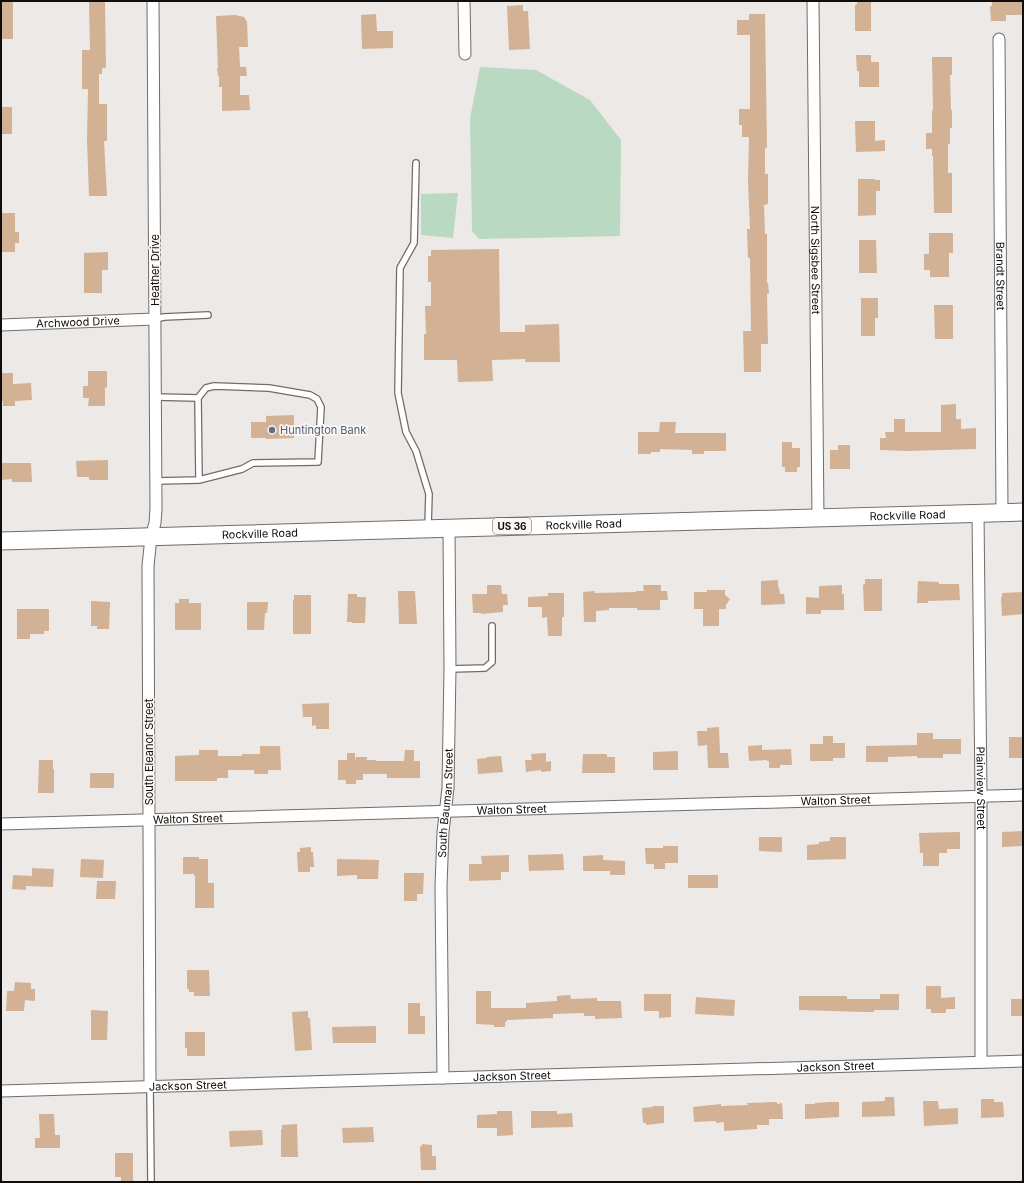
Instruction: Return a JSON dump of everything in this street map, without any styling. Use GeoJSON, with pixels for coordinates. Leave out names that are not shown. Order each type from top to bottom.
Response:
{"type":"FeatureCollection","features":[{"type":"Feature","properties":{"kind":"main road","name":"Rockville Road"},"geometry":{"type":"LineString","coordinates":[[1,542],[428,528],[1023,512]]}},
{"type":"Feature","properties":{"kind":"street","name":"Heather Drive"},"geometry":{"type":"LineString","coordinates":[[151,538],[156,516],[153,1]]}},
{"type":"Feature","properties":{"kind":"street"},"geometry":{"type":"LineString","coordinates":[[464,1],[465,54]]}},
{"type":"Feature","properties":{"kind":"street","name":"North Sigsbee Street"},"geometry":{"type":"LineString","coordinates":[[813,1],[818,518]]}},
{"type":"Feature","properties":{"kind":"street","name":"Brandt Street"},"geometry":{"type":"LineString","coordinates":[[999,39],[1002,512]]}},
{"type":"Feature","properties":{"kind":"street","name":"Archwood Drive"},"geometry":{"type":"LineString","coordinates":[[1,325],[155,319]]}},
{"type":"Feature","properties":{"kind":"street","name":"Plainview Street"},"geometry":{"type":"LineString","coordinates":[[978,513],[982,796],[982,1062]]}},
{"type":"Feature","properties":{"kind":"street","name":"South Bauman Street"},"geometry":{"type":"LineString","coordinates":[[443,1078],[441,886],[443,832],[448,788],[450,669],[449,528]]}},
{"type":"Feature","properties":{"kind":"street","name":"South Eleanor Street"},"geometry":{"type":"LineString","coordinates":[[150,1087],[148,566],[151,538]]}},
{"type":"Feature","properties":{"kind":"street","name":"Walton Street"},"geometry":{"type":"LineString","coordinates":[[1,824],[1023,795]]}},
{"type":"Feature","properties":{"kind":"street","name":"Jackson Street"},"geometry":{"type":"LineString","coordinates":[[1,1091],[1023,1061]]}},
{"type":"Feature","properties":{"kind":"lane"},"geometry":{"type":"LineString","coordinates":[[416,163],[414,243],[400,268],[398,392],[406,432],[416,451],[429,494],[428,528]]}},
{"type":"Feature","properties":{"kind":"lane"},"geometry":{"type":"LineString","coordinates":[[155,319],[164,317],[208,315]]}},
{"type":"Feature","properties":{"kind":"lane"},"geometry":{"type":"LineString","coordinates":[[156,481],[199,480],[242,469],[253,463],[318,462],[321,407],[317,399],[310,395],[269,388],[214,386],[206,388],[198,398],[199,480]]}},
{"type":"Feature","properties":{"kind":"lane"},"geometry":{"type":"LineString","coordinates":[[156,397],[198,398]]}},
{"type":"Feature","properties":{"kind":"lane"},"geometry":{"type":"LineString","coordinates":[[450,669],[485,668],[492,662],[492,626]]}},
{"type":"Feature","properties":{"kind":"lane"},"geometry":{"type":"LineString","coordinates":[[150,1087],[151,1182]]}},
{"type":"Feature","properties":{"kind":"green space"},"geometry":{"type":"Polygon","coordinates":[[[480,67],[536,70],[590,100],[621,140],[620,236],[479,239],[472,231],[470,118],[480,67]]]}},
{"type":"Feature","properties":{"kind":"green space"},"geometry":{"type":"Polygon","coordinates":[[[458,193],[453,238],[421,235],[421,194],[458,193]]]}},
{"type":"Feature","properties":{"kind":"building"},"geometry":{"type":"Polygon","coordinates":[[[1,1],[13,1],[13,39],[1,39],[1,1]]]}},
{"type":"Feature","properties":{"kind":"building"},"geometry":{"type":"Polygon","coordinates":[[[89,1],[105,1],[106,68],[102,68],[102,74],[99,74],[99,104],[107,104],[107,141],[104,141],[107,196],[89,196],[87,141],[88,89],[82,89],[82,50],[90,50],[89,1]]]}},
{"type":"Feature","properties":{"kind":"building"},"geometry":{"type":"Polygon","coordinates":[[[857,1],[871,1],[871,31],[855,31],[855,5],[857,4],[857,1]]]}},
{"type":"Feature","properties":{"kind":"building"},"geometry":{"type":"Polygon","coordinates":[[[992,1],[1023,1],[1022,15],[1006,15],[1006,21],[991,21],[990,6],[992,6],[992,1]]]}},
{"type":"Feature","properties":{"kind":"building"},"geometry":{"type":"Polygon","coordinates":[[[523,5],[523,11],[528,11],[530,49],[509,50],[507,6],[523,5]]]}},
{"type":"Feature","properties":{"kind":"building"},"geometry":{"type":"Polygon","coordinates":[[[376,14],[377,31],[393,31],[393,48],[362,49],[361,15],[376,14]]]}},
{"type":"Feature","properties":{"kind":"building"},"geometry":{"type":"Polygon","coordinates":[[[749,14],[765,14],[767,148],[765,148],[765,174],[768,174],[768,204],[764,205],[765,234],[767,234],[767,283],[769,294],[767,294],[768,344],[761,344],[761,372],[744,372],[743,331],[751,331],[750,258],[748,258],[747,229],[750,229],[748,181],[749,137],[742,137],[742,125],[739,125],[739,109],[750,109],[750,35],[737,35],[737,20],[749,20],[749,14]]]}},
{"type":"Feature","properties":{"kind":"building"},"geometry":{"type":"Polygon","coordinates":[[[235,15],[244,17],[247,22],[248,47],[239,47],[240,67],[246,67],[247,76],[240,76],[240,95],[249,95],[250,110],[222,111],[222,87],[219,87],[217,68],[216,16],[235,15]]]}},
{"type":"Feature","properties":{"kind":"building"},"geometry":{"type":"Polygon","coordinates":[[[856,55],[871,55],[871,62],[879,62],[879,87],[859,87],[859,71],[857,71],[856,55]]]}},
{"type":"Feature","properties":{"kind":"building"},"geometry":{"type":"Polygon","coordinates":[[[932,57],[952,57],[952,75],[950,75],[952,128],[950,128],[950,144],[948,144],[948,173],[952,173],[952,213],[934,213],[933,156],[932,149],[926,149],[926,133],[932,133],[932,57]]]}},
{"type":"Feature","properties":{"kind":"building"},"geometry":{"type":"Polygon","coordinates":[[[1,107],[12,107],[12,134],[1,134],[1,107]]]}},
{"type":"Feature","properties":{"kind":"building"},"geometry":{"type":"Polygon","coordinates":[[[855,121],[875,121],[875,141],[885,140],[885,151],[856,152],[855,121]]]}},
{"type":"Feature","properties":{"kind":"building"},"geometry":{"type":"Polygon","coordinates":[[[858,179],[880,180],[880,191],[876,191],[876,215],[858,216],[858,179]]]}},
{"type":"Feature","properties":{"kind":"building"},"geometry":{"type":"Polygon","coordinates":[[[1,213],[15,213],[15,232],[19,232],[19,243],[15,243],[15,252],[1,252],[1,213]]]}},
{"type":"Feature","properties":{"kind":"building"},"geometry":{"type":"Polygon","coordinates":[[[929,233],[953,233],[953,253],[949,253],[949,277],[930,277],[930,270],[924,270],[924,254],[929,254],[929,233]]]}},
{"type":"Feature","properties":{"kind":"building"},"geometry":{"type":"Polygon","coordinates":[[[859,240],[876,240],[877,273],[859,273],[859,240]]]}},
{"type":"Feature","properties":{"kind":"building"},"geometry":{"type":"Polygon","coordinates":[[[499,249],[500,332],[525,332],[525,325],[559,324],[560,362],[525,362],[525,359],[492,360],[493,381],[458,382],[457,360],[424,360],[424,334],[426,334],[425,306],[431,306],[431,282],[428,282],[428,256],[431,256],[431,250],[499,249]]]}},
{"type":"Feature","properties":{"kind":"building"},"geometry":{"type":"Polygon","coordinates":[[[108,252],[108,270],[102,270],[102,293],[84,293],[84,253],[108,252]]]}},
{"type":"Feature","properties":{"kind":"building"},"geometry":{"type":"Polygon","coordinates":[[[861,298],[878,298],[878,318],[875,318],[875,336],[861,336],[861,298]]]}},
{"type":"Feature","properties":{"kind":"building"},"geometry":{"type":"Polygon","coordinates":[[[934,305],[953,305],[953,339],[935,339],[934,305]]]}},
{"type":"Feature","properties":{"kind":"building"},"geometry":{"type":"Polygon","coordinates":[[[88,371],[107,371],[105,406],[88,406],[89,398],[83,398],[83,386],[88,386],[88,371]]]}},
{"type":"Feature","properties":{"kind":"building"},"geometry":{"type":"Polygon","coordinates":[[[1,373],[13,373],[13,384],[31,383],[32,400],[15,401],[15,406],[3,406],[3,401],[1,401],[1,373]]]}},
{"type":"Feature","properties":{"kind":"building"},"geometry":{"type":"Polygon","coordinates":[[[956,404],[956,419],[961,419],[961,429],[976,428],[976,449],[907,451],[880,450],[880,438],[886,438],[885,432],[894,432],[894,419],[905,419],[905,432],[941,432],[941,405],[956,404]]]}},
{"type":"Feature","properties":{"kind":"building","name":"Huntington Bank"},"geometry":{"type":"Polygon","coordinates":[[[294,415],[294,438],[251,438],[251,422],[266,422],[266,416],[294,415]]]}},
{"type":"Feature","properties":{"kind":"building"},"geometry":{"type":"Polygon","coordinates":[[[660,422],[676,422],[675,433],[726,433],[726,451],[704,451],[704,454],[692,454],[692,450],[660,449],[660,452],[638,454],[638,432],[659,432],[660,422]]]}},
{"type":"Feature","properties":{"kind":"building"},"geometry":{"type":"Polygon","coordinates":[[[782,442],[792,442],[792,448],[800,448],[800,467],[797,467],[797,472],[785,472],[785,467],[782,467],[782,442]]]}},
{"type":"Feature","properties":{"kind":"building"},"geometry":{"type":"Polygon","coordinates":[[[838,445],[850,445],[850,469],[830,469],[830,450],[838,450],[838,445]]]}},
{"type":"Feature","properties":{"kind":"building"},"geometry":{"type":"Polygon","coordinates":[[[108,460],[108,480],[89,480],[89,477],[77,477],[76,461],[108,460]]]}},
{"type":"Feature","properties":{"kind":"building"},"geometry":{"type":"Polygon","coordinates":[[[1,463],[31,463],[32,482],[12,482],[12,479],[1,480],[1,463]]]}},
{"type":"Feature","properties":{"kind":"building"},"geometry":{"type":"Polygon","coordinates":[[[865,579],[882,579],[882,611],[864,611],[863,585],[865,584],[865,579]]]}},
{"type":"Feature","properties":{"kind":"building"},"geometry":{"type":"Polygon","coordinates":[[[778,580],[780,594],[784,594],[785,604],[761,605],[761,581],[778,580]]]}},
{"type":"Feature","properties":{"kind":"building"},"geometry":{"type":"Polygon","coordinates":[[[918,581],[939,582],[939,584],[959,584],[960,600],[928,601],[928,603],[917,603],[918,581]]]}},
{"type":"Feature","properties":{"kind":"building"},"geometry":{"type":"Polygon","coordinates":[[[487,585],[501,585],[502,594],[507,594],[508,605],[503,605],[503,612],[481,614],[473,613],[472,594],[487,594],[487,585]]]}},
{"type":"Feature","properties":{"kind":"building"},"geometry":{"type":"Polygon","coordinates":[[[643,585],[661,585],[661,591],[667,591],[668,600],[660,600],[660,610],[609,608],[609,610],[596,611],[596,622],[584,622],[583,592],[636,592],[644,591],[643,585]]]}},
{"type":"Feature","properties":{"kind":"building"},"geometry":{"type":"Polygon","coordinates":[[[842,585],[842,594],[844,594],[844,610],[821,610],[821,614],[806,614],[806,597],[819,598],[819,586],[842,585]]]}},
{"type":"Feature","properties":{"kind":"building"},"geometry":{"type":"Polygon","coordinates":[[[707,590],[725,590],[725,595],[730,599],[726,605],[726,609],[719,609],[719,626],[703,626],[703,609],[694,609],[694,592],[707,592],[707,590]]]}},
{"type":"Feature","properties":{"kind":"building"},"geometry":{"type":"Polygon","coordinates":[[[398,591],[415,591],[417,624],[399,624],[398,591]]]}},
{"type":"Feature","properties":{"kind":"building"},"geometry":{"type":"Polygon","coordinates":[[[1023,592],[1023,614],[1002,616],[1002,593],[1023,592]]]}},
{"type":"Feature","properties":{"kind":"building"},"geometry":{"type":"Polygon","coordinates":[[[548,593],[564,593],[562,636],[548,636],[547,617],[542,618],[542,607],[528,607],[528,597],[548,596],[548,593]]]}},
{"type":"Feature","properties":{"kind":"building"},"geometry":{"type":"Polygon","coordinates":[[[348,594],[357,594],[357,597],[366,597],[365,623],[347,622],[348,594]]]}},
{"type":"Feature","properties":{"kind":"building"},"geometry":{"type":"Polygon","coordinates":[[[294,595],[311,595],[311,634],[293,634],[294,595]]]}},
{"type":"Feature","properties":{"kind":"building"},"geometry":{"type":"Polygon","coordinates":[[[179,599],[189,599],[189,603],[201,603],[201,630],[175,630],[175,603],[179,603],[179,599]]]}},
{"type":"Feature","properties":{"kind":"building"},"geometry":{"type":"Polygon","coordinates":[[[91,601],[110,602],[109,629],[97,629],[97,626],[91,626],[91,601]]]}},
{"type":"Feature","properties":{"kind":"building"},"geometry":{"type":"Polygon","coordinates":[[[247,602],[268,602],[267,613],[265,613],[264,630],[247,630],[247,602]]]}},
{"type":"Feature","properties":{"kind":"building"},"geometry":{"type":"Polygon","coordinates":[[[17,609],[49,609],[49,631],[44,631],[44,634],[30,634],[30,639],[17,639],[17,609]]]}},
{"type":"Feature","properties":{"kind":"building"},"geometry":{"type":"Polygon","coordinates":[[[329,703],[329,729],[316,729],[316,725],[312,726],[312,717],[303,717],[302,704],[329,703]]]}},
{"type":"Feature","properties":{"kind":"building"},"geometry":{"type":"Polygon","coordinates":[[[719,727],[720,753],[728,753],[729,768],[708,768],[707,745],[698,746],[697,731],[707,731],[707,728],[719,727]]]}},
{"type":"Feature","properties":{"kind":"building"},"geometry":{"type":"Polygon","coordinates":[[[917,733],[933,733],[933,739],[961,739],[961,754],[943,754],[943,758],[917,758],[917,756],[888,757],[888,762],[866,762],[866,746],[917,745],[917,733]]]}},
{"type":"Feature","properties":{"kind":"building"},"geometry":{"type":"Polygon","coordinates":[[[823,736],[833,736],[833,743],[845,743],[845,758],[833,758],[833,761],[810,761],[810,744],[823,744],[823,736]]]}},
{"type":"Feature","properties":{"kind":"building"},"geometry":{"type":"Polygon","coordinates":[[[1009,737],[1023,737],[1023,758],[1009,758],[1009,737]]]}},
{"type":"Feature","properties":{"kind":"building"},"geometry":{"type":"Polygon","coordinates":[[[762,745],[762,750],[791,749],[792,765],[780,765],[780,768],[769,768],[769,761],[767,760],[749,761],[748,746],[762,745]]]}},
{"type":"Feature","properties":{"kind":"building"},"geometry":{"type":"Polygon","coordinates":[[[260,746],[280,746],[281,770],[268,770],[268,774],[254,774],[254,770],[228,770],[228,778],[217,778],[217,781],[175,781],[175,756],[199,755],[199,750],[218,750],[218,756],[260,754],[260,746]]]}},
{"type":"Feature","properties":{"kind":"building"},"geometry":{"type":"Polygon","coordinates":[[[405,750],[414,750],[414,761],[420,761],[420,778],[387,778],[387,774],[363,774],[363,780],[356,780],[356,784],[346,784],[346,780],[338,780],[338,760],[347,760],[347,753],[355,753],[355,760],[356,757],[367,757],[367,760],[376,761],[404,761],[405,750]]]}},
{"type":"Feature","properties":{"kind":"building"},"geometry":{"type":"Polygon","coordinates":[[[678,751],[678,770],[653,770],[653,752],[678,751]]]}},
{"type":"Feature","properties":{"kind":"building"},"geometry":{"type":"Polygon","coordinates":[[[546,753],[546,762],[551,761],[551,771],[541,772],[541,770],[526,772],[525,760],[532,760],[531,754],[546,753]]]}},
{"type":"Feature","properties":{"kind":"building"},"geometry":{"type":"Polygon","coordinates":[[[583,754],[607,754],[607,757],[615,757],[615,773],[582,773],[583,754]]]}},
{"type":"Feature","properties":{"kind":"building"},"geometry":{"type":"Polygon","coordinates":[[[501,756],[503,772],[478,774],[477,759],[501,756]]]}},
{"type":"Feature","properties":{"kind":"building"},"geometry":{"type":"Polygon","coordinates":[[[39,760],[53,760],[54,793],[38,793],[39,760]]]}},
{"type":"Feature","properties":{"kind":"building"},"geometry":{"type":"Polygon","coordinates":[[[90,773],[114,773],[114,788],[90,788],[90,773]]]}},
{"type":"Feature","properties":{"kind":"building"},"geometry":{"type":"Polygon","coordinates":[[[1023,831],[1023,846],[1002,847],[1002,832],[1023,831]]]}},
{"type":"Feature","properties":{"kind":"building"},"geometry":{"type":"Polygon","coordinates":[[[960,832],[960,849],[947,849],[947,853],[939,853],[939,866],[923,866],[923,853],[920,853],[919,833],[960,832]]]}},
{"type":"Feature","properties":{"kind":"building"},"geometry":{"type":"Polygon","coordinates":[[[759,837],[782,837],[782,852],[759,851],[759,837]]]}},
{"type":"Feature","properties":{"kind":"building"},"geometry":{"type":"Polygon","coordinates":[[[830,837],[846,837],[846,859],[807,860],[807,845],[830,841],[830,837]]]}},
{"type":"Feature","properties":{"kind":"building"},"geometry":{"type":"Polygon","coordinates":[[[663,846],[678,846],[678,863],[665,863],[665,869],[654,869],[654,864],[646,864],[645,848],[663,848],[663,846]]]}},
{"type":"Feature","properties":{"kind":"building"},"geometry":{"type":"Polygon","coordinates":[[[311,847],[311,852],[313,852],[314,867],[310,867],[310,872],[298,872],[297,852],[300,852],[300,848],[311,847]]]}},
{"type":"Feature","properties":{"kind":"building"},"geometry":{"type":"Polygon","coordinates":[[[563,854],[564,870],[529,871],[528,855],[563,854]]]}},
{"type":"Feature","properties":{"kind":"building"},"geometry":{"type":"Polygon","coordinates":[[[509,855],[509,872],[501,872],[501,880],[469,881],[469,864],[482,864],[481,856],[509,855]]]}},
{"type":"Feature","properties":{"kind":"building"},"geometry":{"type":"Polygon","coordinates":[[[603,855],[603,860],[625,861],[625,875],[610,875],[610,871],[583,871],[583,856],[603,855]]]}},
{"type":"Feature","properties":{"kind":"building"},"geometry":{"type":"Polygon","coordinates":[[[183,857],[199,857],[199,859],[208,859],[208,883],[214,883],[214,908],[195,908],[195,876],[194,874],[183,874],[183,857]]]}},
{"type":"Feature","properties":{"kind":"building"},"geometry":{"type":"Polygon","coordinates":[[[81,859],[104,860],[103,878],[80,877],[81,859]]]}},
{"type":"Feature","properties":{"kind":"building"},"geometry":{"type":"Polygon","coordinates":[[[337,859],[379,860],[378,879],[357,879],[357,875],[337,876],[337,859]]]}},
{"type":"Feature","properties":{"kind":"building"},"geometry":{"type":"Polygon","coordinates":[[[32,868],[54,869],[53,887],[26,886],[26,890],[12,889],[13,875],[32,876],[32,868]]]}},
{"type":"Feature","properties":{"kind":"building"},"geometry":{"type":"Polygon","coordinates":[[[404,873],[424,873],[423,894],[417,894],[417,901],[404,901],[404,873]]]}},
{"type":"Feature","properties":{"kind":"building"},"geometry":{"type":"Polygon","coordinates":[[[688,875],[718,875],[718,888],[688,888],[688,875]]]}},
{"type":"Feature","properties":{"kind":"building"},"geometry":{"type":"Polygon","coordinates":[[[97,881],[116,881],[115,899],[96,899],[97,881]]]}},
{"type":"Feature","properties":{"kind":"building"},"geometry":{"type":"Polygon","coordinates":[[[187,970],[209,970],[210,996],[194,996],[194,992],[189,992],[189,989],[187,989],[187,970]]]}},
{"type":"Feature","properties":{"kind":"building"},"geometry":{"type":"Polygon","coordinates":[[[15,982],[31,983],[31,989],[35,989],[35,1001],[25,1000],[24,1011],[6,1011],[7,991],[14,991],[15,982]]]}},
{"type":"Feature","properties":{"kind":"building"},"geometry":{"type":"Polygon","coordinates":[[[926,986],[941,986],[941,998],[955,997],[955,1009],[946,1009],[946,1013],[931,1013],[931,1009],[926,1009],[926,986]]]}},
{"type":"Feature","properties":{"kind":"building"},"geometry":{"type":"Polygon","coordinates":[[[476,991],[491,991],[491,1008],[526,1008],[526,1003],[557,1001],[557,996],[570,995],[571,999],[597,998],[597,1001],[621,1001],[622,1018],[595,1019],[595,1016],[584,1016],[584,1013],[553,1014],[553,1018],[507,1020],[505,1022],[505,1027],[476,1024],[476,991]]]}},
{"type":"Feature","properties":{"kind":"building"},"geometry":{"type":"Polygon","coordinates":[[[644,994],[671,994],[671,1017],[659,1018],[659,1011],[644,1011],[644,994]]]}},
{"type":"Feature","properties":{"kind":"building"},"geometry":{"type":"Polygon","coordinates":[[[880,994],[899,994],[899,1010],[874,1010],[874,1012],[864,1012],[799,1010],[799,996],[847,996],[847,999],[880,999],[880,994]]]}},
{"type":"Feature","properties":{"kind":"building"},"geometry":{"type":"Polygon","coordinates":[[[696,997],[735,1000],[734,1016],[695,1014],[696,997]]]}},
{"type":"Feature","properties":{"kind":"building"},"geometry":{"type":"Polygon","coordinates":[[[1011,999],[1023,999],[1023,1016],[1011,1016],[1011,999]]]}},
{"type":"Feature","properties":{"kind":"building"},"geometry":{"type":"Polygon","coordinates":[[[408,1003],[420,1003],[420,1016],[425,1016],[425,1034],[408,1034],[408,1003]]]}},
{"type":"Feature","properties":{"kind":"building"},"geometry":{"type":"Polygon","coordinates":[[[91,1010],[108,1011],[107,1040],[91,1040],[91,1010]]]}},
{"type":"Feature","properties":{"kind":"building"},"geometry":{"type":"Polygon","coordinates":[[[308,1011],[308,1018],[310,1018],[312,1050],[295,1051],[292,1012],[308,1011]]]}},
{"type":"Feature","properties":{"kind":"building"},"geometry":{"type":"Polygon","coordinates":[[[376,1026],[376,1043],[333,1043],[332,1027],[376,1026]]]}},
{"type":"Feature","properties":{"kind":"building"},"geometry":{"type":"Polygon","coordinates":[[[185,1032],[205,1032],[205,1056],[187,1056],[187,1048],[185,1048],[185,1032]]]}},
{"type":"Feature","properties":{"kind":"building"},"geometry":{"type":"Polygon","coordinates":[[[885,1097],[894,1097],[895,1116],[862,1117],[862,1102],[885,1101],[885,1097]]]}},
{"type":"Feature","properties":{"kind":"building"},"geometry":{"type":"Polygon","coordinates":[[[981,1099],[994,1099],[994,1102],[1003,1102],[1004,1117],[981,1118],[981,1099]]]}},
{"type":"Feature","properties":{"kind":"building"},"geometry":{"type":"Polygon","coordinates":[[[923,1101],[938,1101],[939,1109],[958,1108],[958,1124],[924,1126],[923,1101]]]}},
{"type":"Feature","properties":{"kind":"building"},"geometry":{"type":"Polygon","coordinates":[[[777,1102],[777,1104],[782,1103],[783,1119],[769,1119],[769,1125],[757,1125],[757,1129],[724,1131],[724,1122],[694,1122],[693,1107],[721,1104],[721,1106],[777,1102]]]}},
{"type":"Feature","properties":{"kind":"building"},"geometry":{"type":"Polygon","coordinates":[[[839,1102],[839,1117],[805,1119],[805,1104],[839,1102]]]}},
{"type":"Feature","properties":{"kind":"building"},"geometry":{"type":"Polygon","coordinates":[[[664,1106],[664,1123],[646,1125],[646,1123],[643,1123],[642,1108],[664,1106]]]}},
{"type":"Feature","properties":{"kind":"building"},"geometry":{"type":"Polygon","coordinates":[[[497,1111],[512,1111],[513,1135],[497,1136],[497,1128],[477,1128],[477,1115],[497,1114],[497,1111]]]}},
{"type":"Feature","properties":{"kind":"building"},"geometry":{"type":"Polygon","coordinates":[[[531,1111],[557,1111],[557,1114],[572,1113],[573,1127],[531,1128],[531,1111]]]}},
{"type":"Feature","properties":{"kind":"building"},"geometry":{"type":"Polygon","coordinates":[[[39,1114],[54,1114],[55,1135],[60,1135],[60,1148],[35,1148],[35,1138],[40,1138],[39,1114]]]}},
{"type":"Feature","properties":{"kind":"building"},"geometry":{"type":"Polygon","coordinates":[[[297,1124],[298,1157],[281,1157],[282,1125],[297,1124]]]}},
{"type":"Feature","properties":{"kind":"building"},"geometry":{"type":"Polygon","coordinates":[[[373,1127],[374,1142],[343,1143],[342,1128],[373,1127]]]}},
{"type":"Feature","properties":{"kind":"building"},"geometry":{"type":"Polygon","coordinates":[[[262,1130],[263,1145],[230,1147],[229,1131],[262,1130]]]}},
{"type":"Feature","properties":{"kind":"building"},"geometry":{"type":"Polygon","coordinates":[[[422,1144],[432,1145],[432,1156],[436,1156],[436,1170],[421,1170],[420,1146],[422,1146],[422,1144]]]}},
{"type":"Feature","properties":{"kind":"building"},"geometry":{"type":"Polygon","coordinates":[[[115,1153],[133,1153],[133,1182],[121,1182],[121,1177],[115,1177],[115,1153]]]}},
{"type":"Feature","properties":{"kind":"place","name":"Huntington Bank"},"geometry":{"type":"Point","coordinates":[272,430]}}]}
